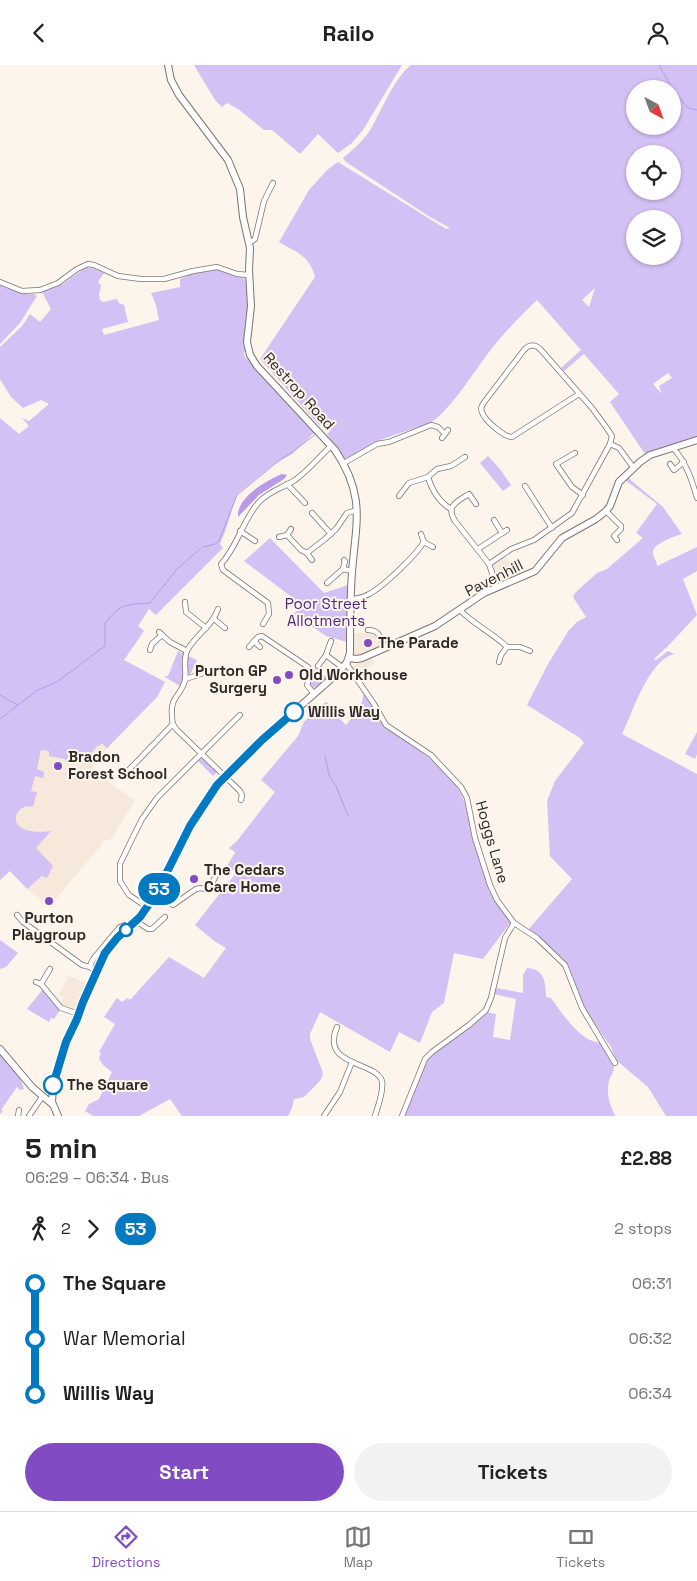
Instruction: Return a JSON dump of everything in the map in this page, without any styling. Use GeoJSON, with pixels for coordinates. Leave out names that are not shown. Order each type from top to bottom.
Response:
{"type":"FeatureCollection","features":[{"type":"Feature","properties":{"kind":"street","name":"Restrop Road"},"geometry":{"type":"LineString","coordinates":[[168,65],[171,80],[179,95],[228,160],[240,189],[243,217],[249,243],[251,306],[247,343],[250,355],[260,369],[331,446],[344,463],[352,481],[357,510],[357,526],[350,600],[349,658]]}},
{"type":"Feature","properties":{"kind":"street"},"geometry":{"type":"LineString","coordinates":[[249,243],[254,239],[264,201],[273,183]]}},
{"type":"Feature","properties":{"kind":"street"},"geometry":{"type":"LineString","coordinates":[[0,282],[22,291],[39,290],[58,283],[77,269],[88,264],[118,276],[150,280],[164,279],[217,267],[237,274],[249,275]]}},
{"type":"Feature","properties":{"kind":"street"},"geometry":{"type":"LineString","coordinates":[[489,564],[511,549],[534,540],[572,513],[612,438],[609,431],[579,394],[540,348],[531,346],[526,348],[485,401],[482,407],[483,415],[499,431],[506,436],[512,437],[579,394]]}},
{"type":"Feature","properties":{"kind":"street"},"geometry":{"type":"LineString","coordinates":[[344,463],[377,444],[389,442],[431,425],[438,427],[445,434]]}},
{"type":"Feature","properties":{"kind":"street"},"geometry":{"type":"LineString","coordinates":[[617,540],[614,536],[623,531],[619,523],[606,511],[610,506],[619,482],[633,467],[650,455],[697,440]]}},
{"type":"Feature","properties":{"kind":"street"},"geometry":{"type":"LineString","coordinates":[[610,444],[618,448],[633,467]]}},
{"type":"Feature","properties":{"kind":"street"},"geometry":{"type":"LineString","coordinates":[[263,624],[268,614],[268,603],[238,583],[222,568],[221,564],[233,549],[245,522],[260,501],[274,490],[302,475],[331,446]]}},
{"type":"Feature","properties":{"kind":"street"},"geometry":{"type":"LineString","coordinates":[[673,448],[684,463],[697,498]]}},
{"type":"Feature","properties":{"kind":"street"},"geometry":{"type":"LineString","coordinates":[[551,468],[575,453]]}},
{"type":"Feature","properties":{"kind":"street"},"geometry":{"type":"LineString","coordinates":[[400,492],[409,483],[428,477],[439,468],[451,466],[462,458]]}},
{"type":"Feature","properties":{"kind":"street"},"geometry":{"type":"LineString","coordinates":[[670,464],[674,470],[684,463]]}},
{"type":"Feature","properties":{"kind":"street"},"geometry":{"type":"LineString","coordinates":[[556,464],[572,487],[583,495]]}},
{"type":"Feature","properties":{"kind":"street"},"geometry":{"type":"LineString","coordinates":[[428,477],[436,495],[452,509]]}},
{"type":"Feature","properties":{"kind":"street"},"geometry":{"type":"LineString","coordinates":[[287,484],[305,503]]}},
{"type":"Feature","properties":{"kind":"street"},"geometry":{"type":"LineString","coordinates":[[525,486],[552,528]]}},
{"type":"Feature","properties":{"kind":"street"},"geometry":{"type":"LineString","coordinates":[[476,503],[469,494],[456,502],[451,514],[489,564],[497,587]]}},
{"type":"Feature","properties":{"kind":"street"},"geometry":{"type":"LineString","coordinates":[[307,553],[331,534],[347,513],[357,510]]}},
{"type":"Feature","properties":{"kind":"street"},"geometry":{"type":"LineString","coordinates":[[311,511],[331,534]]}},
{"type":"Feature","properties":{"kind":"street","name":"Pavenhill"},"geometry":{"type":"LineString","coordinates":[[349,658],[359,659],[435,626],[478,597],[535,571],[562,538],[596,519],[606,511]]}},
{"type":"Feature","properties":{"kind":"street"},"geometry":{"type":"LineString","coordinates":[[478,549],[504,532],[494,520]]}},
{"type":"Feature","properties":{"kind":"street"},"geometry":{"type":"LineString","coordinates":[[288,535],[291,529]]}},
{"type":"Feature","properties":{"kind":"street"},"geometry":{"type":"LineString","coordinates":[[240,531],[256,541]]}},
{"type":"Feature","properties":{"kind":"street"},"geometry":{"type":"LineString","coordinates":[[421,534],[424,542],[433,547]]}},
{"type":"Feature","properties":{"kind":"street"},"geometry":{"type":"LineString","coordinates":[[279,537],[288,535]]}},
{"type":"Feature","properties":{"kind":"street"},"geometry":{"type":"LineString","coordinates":[[288,535],[312,560]]}},
{"type":"Feature","properties":{"kind":"street"},"geometry":{"type":"LineString","coordinates":[[350,600],[373,592],[396,573],[424,542]]}},
{"type":"Feature","properties":{"kind":"street"},"geometry":{"type":"LineString","coordinates":[[327,583],[343,569],[344,560]]}},
{"type":"Feature","properties":{"kind":"street"},"geometry":{"type":"LineString","coordinates":[[343,569],[352,571]]}},
{"type":"Feature","properties":{"kind":"street"},"geometry":{"type":"LineString","coordinates":[[186,602],[186,612],[206,628]]}},
{"type":"Feature","properties":{"kind":"street"},"geometry":{"type":"LineString","coordinates":[[218,609],[214,619],[187,651],[185,679],[172,701],[173,725],[243,796]]}},
{"type":"Feature","properties":{"kind":"street"},"geometry":{"type":"LineString","coordinates":[[460,610],[469,619],[495,636],[507,647],[518,646],[530,651]]}},
{"type":"Feature","properties":{"kind":"street"},"geometry":{"type":"LineString","coordinates":[[214,619],[225,628]]}},
{"type":"Feature","properties":{"kind":"street"},"geometry":{"type":"LineString","coordinates":[[370,629],[378,633],[384,648]]}},
{"type":"Feature","properties":{"kind":"street"},"geometry":{"type":"LineString","coordinates":[[150,650],[160,634],[187,651]]}},
{"type":"Feature","properties":{"kind":"street"},"geometry":{"type":"LineString","coordinates":[[249,647],[258,637],[262,636],[308,667],[310,675],[307,685],[314,694]]}},
{"type":"Feature","properties":{"kind":"street"},"geometry":{"type":"LineString","coordinates":[[254,641],[260,647]]}},
{"type":"Feature","properties":{"kind":"street"},"geometry":{"type":"LineString","coordinates":[[318,665],[326,655],[331,641]]}},
{"type":"Feature","properties":{"kind":"street"},"geometry":{"type":"LineString","coordinates":[[499,662],[501,655],[507,647]]}},
{"type":"Feature","properties":{"kind":"street","name":"Hoggs Lane"},"geometry":{"type":"LineString","coordinates":[[326,655],[344,666],[348,666],[386,725],[431,755],[462,787],[467,798],[475,838],[490,885],[497,900],[514,923],[536,938],[565,965],[582,1008],[615,1063]]}},
{"type":"Feature","properties":{"kind":"street"},"geometry":{"type":"LineString","coordinates":[[52,1105],[53,1087],[64,1047],[79,1014],[93,970],[109,947],[136,921],[156,894],[190,826],[217,785],[262,740],[344,666],[349,658]]}},
{"type":"Feature","properties":{"kind":"street"},"geometry":{"type":"LineString","coordinates":[[185,679],[208,673],[212,669]]}},
{"type":"Feature","properties":{"kind":"street"},"geometry":{"type":"LineString","coordinates":[[147,907],[131,897],[124,888],[120,878],[120,864],[142,819],[152,804],[240,715]]}},
{"type":"Feature","properties":{"kind":"street"},"geometry":{"type":"LineString","coordinates":[[124,775],[173,725]]}},
{"type":"Feature","properties":{"kind":"street"},"geometry":{"type":"LineString","coordinates":[[156,894],[170,904],[175,904],[196,889],[209,890],[218,873]]}},
{"type":"Feature","properties":{"kind":"street"},"geometry":{"type":"LineString","coordinates":[[18,915],[21,921],[85,967],[93,970]]}},
{"type":"Feature","properties":{"kind":"street"},"geometry":{"type":"LineString","coordinates":[[136,921],[148,929],[152,929],[165,917]]}},
{"type":"Feature","properties":{"kind":"street"},"geometry":{"type":"LineString","coordinates":[[402,1116],[425,1059],[469,1025],[488,1007],[505,938],[514,923]]}},
{"type":"Feature","properties":{"kind":"street"},"geometry":{"type":"LineString","coordinates":[[50,969],[39,983],[61,1008],[79,1014]]}},
{"type":"Feature","properties":{"kind":"street"},"geometry":{"type":"LineString","coordinates":[[337,1027],[334,1039],[343,1057],[376,1073],[381,1079],[382,1091],[375,1116]]}},
{"type":"Feature","properties":{"kind":"street"},"geometry":{"type":"LineString","coordinates":[[0,1049],[42,1097],[52,1105],[58,1115]]}},
{"type":"Feature","properties":{"kind":"street"},"geometry":{"type":"LineString","coordinates":[[324,1116],[340,1092],[352,1062]]}},
{"type":"Feature","properties":{"kind":"street"},"geometry":{"type":"LineString","coordinates":[[29,1116],[42,1097],[53,1087]]}},
{"type":"Feature","properties":{"kind":"street"},"geometry":{"type":"LineString","coordinates":[[18,1110],[18,1116]]}},
{"type":"Feature","properties":{"kind":"shaded area"},"geometry":{"type":"Polygon","coordinates":[[[282,474],[287,475],[284,479],[259,495],[238,517],[242,503],[247,497],[261,485],[282,474]]]}},
{"type":"Feature","properties":{"kind":"shaded area"},"geometry":{"type":"Polygon","coordinates":[[[505,555],[512,567],[517,568],[522,576],[507,582],[498,580],[494,570],[494,564],[505,555]]]}},
{"type":"Feature","properties":{"kind":"shaded area"},"geometry":{"type":"Polygon","coordinates":[[[374,632],[381,645],[380,647],[361,657],[356,656],[353,653],[352,634],[374,632]]]}},
{"type":"Feature","properties":{"kind":"shaded area"},"geometry":{"type":"Polygon","coordinates":[[[370,657],[375,663],[365,670],[362,667],[354,673],[350,668],[370,657]]]}},
{"type":"Feature","properties":{"kind":"shaded area","name":"Bradon Forest School"},"geometry":{"type":"Polygon","coordinates":[[[124,660],[165,682],[157,697],[103,753],[92,769],[135,801],[115,835],[109,840],[102,841],[101,845],[55,900],[49,895],[43,902],[10,871],[0,880],[0,745],[124,660]]]}},
{"type":"Feature","properties":{"kind":"shaded area"},"geometry":{"type":"Polygon","coordinates":[[[69,976],[88,984],[78,1012],[60,1005],[64,997],[59,994],[69,976]]]}},
{"type":"Feature","properties":{"kind":"green space"},"geometry":{"type":"Polygon","coordinates":[[[194,65],[402,65],[363,130],[352,143],[338,153],[318,134],[300,154],[272,130],[264,130],[238,109],[227,103],[222,107],[215,100],[194,65]]]}},
{"type":"Feature","properties":{"kind":"green space"},"geometry":{"type":"Polygon","coordinates":[[[411,65],[697,65],[697,438],[682,441],[645,454],[610,402],[619,394],[584,354],[564,371],[561,368],[581,350],[537,300],[519,317],[492,348],[459,393],[440,415],[420,429],[418,427],[380,440],[348,458],[343,458],[327,434],[331,430],[323,424],[320,426],[260,359],[315,277],[310,264],[302,255],[279,242],[309,190],[327,170],[338,162],[446,229],[450,228],[430,217],[346,162],[343,158],[359,144],[369,131],[400,77],[411,65]],[[595,288],[582,300],[589,307],[595,288]],[[668,373],[653,384],[662,394],[659,386],[672,378],[668,373]]]}},
{"type":"Feature","properties":{"kind":"green space"},"geometry":{"type":"Polygon","coordinates":[[[86,267],[104,273],[98,282],[101,286],[100,300],[103,302],[117,299],[119,303],[124,305],[128,322],[102,329],[104,335],[159,320],[151,293],[180,287],[180,279],[198,271],[218,268],[244,278],[249,292],[245,357],[318,434],[313,434],[292,454],[273,465],[237,494],[220,544],[223,548],[156,615],[149,609],[138,626],[144,631],[124,660],[165,682],[157,697],[107,748],[102,743],[98,745],[87,758],[81,752],[80,754],[87,759],[85,763],[66,761],[65,759],[49,756],[49,751],[41,750],[37,769],[44,772],[43,778],[35,776],[31,791],[37,792],[33,807],[29,806],[21,809],[16,815],[16,819],[19,826],[26,830],[51,831],[36,848],[53,866],[47,878],[42,876],[27,889],[10,871],[0,880],[0,418],[19,434],[29,426],[22,418],[29,421],[49,404],[41,400],[23,408],[11,397],[0,379],[0,347],[22,326],[30,314],[40,322],[51,309],[42,292],[63,284],[86,267]]]}},
{"type":"Feature","properties":{"kind":"green space"},"geometry":{"type":"Polygon","coordinates":[[[0,284],[24,294],[34,294],[37,296],[20,323],[0,344],[0,284]]]}},
{"type":"Feature","properties":{"kind":"green space"},"geometry":{"type":"Polygon","coordinates":[[[488,456],[511,485],[503,491],[480,463],[488,456]]]}},
{"type":"Feature","properties":{"kind":"green space"},"geometry":{"type":"Polygon","coordinates":[[[627,477],[663,507],[682,534],[657,545],[653,553],[657,566],[697,547],[697,571],[683,579],[697,615],[654,659],[656,660],[668,651],[674,654],[656,666],[642,688],[622,734],[697,774],[697,1116],[666,1116],[648,1087],[616,1060],[611,1047],[580,1000],[570,969],[563,958],[528,930],[572,879],[550,856],[547,801],[555,781],[584,743],[580,738],[527,705],[548,664],[569,630],[586,617],[573,597],[575,593],[597,573],[607,569],[643,538],[636,533],[657,504],[625,480],[627,477]]]}},
{"type":"Feature","properties":{"kind":"green space","name":"Poor Street Allotments"},"geometry":{"type":"Polygon","coordinates":[[[270,538],[324,593],[348,585],[347,642],[326,636],[294,614],[301,604],[244,561],[270,538]]]}},
{"type":"Feature","properties":{"kind":"green space"},"geometry":{"type":"Polygon","coordinates":[[[178,651],[184,654],[183,679],[180,686],[165,677],[168,676],[178,651]]]}},
{"type":"Feature","properties":{"kind":"green space"},"geometry":{"type":"Polygon","coordinates":[[[188,656],[197,660],[190,675],[188,673],[188,656]]]}},
{"type":"Feature","properties":{"kind":"green space"},"geometry":{"type":"Polygon","coordinates":[[[310,666],[328,678],[312,689],[310,682],[315,673],[310,666]]]}},
{"type":"Feature","properties":{"kind":"green space"},"geometry":{"type":"Polygon","coordinates":[[[365,694],[372,701],[386,727],[428,757],[455,782],[466,805],[472,836],[490,892],[511,922],[483,959],[454,953],[444,1003],[432,1012],[420,1043],[399,1032],[390,1052],[320,1012],[310,1034],[310,1039],[323,1075],[319,1082],[304,1097],[294,1099],[288,1116],[182,1116],[170,1099],[139,1116],[93,1116],[85,1111],[89,1104],[99,1099],[112,1072],[99,1059],[101,1053],[99,1052],[115,1024],[104,1017],[117,998],[122,1002],[128,998],[130,1000],[169,957],[204,978],[226,948],[214,941],[195,925],[236,873],[227,866],[235,853],[229,848],[237,841],[275,792],[261,780],[298,736],[304,722],[317,708],[326,702],[342,712],[337,716],[346,725],[359,707],[365,694]]]}},
{"type":"Feature","properties":{"kind":"green space"},"geometry":{"type":"Polygon","coordinates":[[[697,732],[697,754],[695,759],[685,754],[697,732]]]}},
{"type":"Feature","properties":{"kind":"green space"},"geometry":{"type":"Polygon","coordinates":[[[201,758],[217,772],[213,776],[198,761],[201,758]]]}},
{"type":"Feature","properties":{"kind":"green space"},"geometry":{"type":"Polygon","coordinates":[[[0,940],[18,953],[6,967],[0,969],[0,940]]]}},
{"type":"Feature","properties":{"kind":"green space"},"geometry":{"type":"Polygon","coordinates":[[[527,968],[537,971],[543,977],[546,997],[551,998],[573,1026],[594,1042],[601,1042],[609,1054],[614,1067],[609,1081],[608,1095],[615,1116],[404,1116],[425,1064],[433,1053],[457,1035],[460,1036],[461,1032],[486,1012],[496,1014],[493,1037],[510,1040],[516,999],[494,994],[496,988],[523,993],[523,975],[527,968]]]}},
{"type":"Feature","properties":{"kind":"green space"},"geometry":{"type":"Polygon","coordinates":[[[43,989],[60,1010],[54,1019],[51,1018],[49,1022],[27,1009],[43,989]]]}},
{"type":"Feature","properties":{"kind":"green space"},"geometry":{"type":"Polygon","coordinates":[[[0,1054],[23,1079],[21,1081],[24,1089],[20,1090],[17,1087],[0,1114],[0,1054]]]}},
{"type":"Feature","properties":{"kind":"waterway"},"geometry":{"type":"LineString","coordinates":[[659,65],[667,80]]}},
{"type":"Feature","properties":{"kind":"waterway"},"geometry":{"type":"LineString","coordinates":[[681,100],[688,108],[697,110]]}},
{"type":"Feature","properties":{"kind":"waterway"},"geometry":{"type":"LineString","coordinates":[[203,547],[219,541],[237,495],[281,459],[316,434]]}},
{"type":"Feature","properties":{"kind":"waterway"},"geometry":{"type":"LineString","coordinates":[[18,705],[38,690],[57,682],[105,646],[105,623],[113,614],[125,606],[150,603],[177,569],[200,549]]}},
{"type":"Feature","properties":{"kind":"waterway"},"geometry":{"type":"LineString","coordinates":[[0,695],[18,705],[0,719]]}},
{"type":"Feature","properties":{"kind":"waterway"},"geometry":{"type":"LineString","coordinates":[[325,756],[329,775],[336,786],[348,816]]}},
{"type":"Feature","properties":{"kind":"bus line","name":"53"},"geometry":{"type":"LineString","coordinates":[[53,1085],[66,1042],[105,953],[117,938],[140,917],[156,894],[196,815],[217,785],[262,740],[294,712]]}},
{"type":"Feature","properties":{"kind":"place","name":"The Parade"},"geometry":{"type":"Point","coordinates":[368,643]}},
{"type":"Feature","properties":{"kind":"place","name":"Old Workhouse"},"geometry":{"type":"Point","coordinates":[289,675]}},
{"type":"Feature","properties":{"kind":"place","name":"Purton GP Surgery"},"geometry":{"type":"Point","coordinates":[277,680]}},
{"type":"Feature","properties":{"kind":"place","name":"Willis Way"},"geometry":{"type":"Point","coordinates":[294,712]}},
{"type":"Feature","properties":{"kind":"place","name":"Bradon Forest School"},"geometry":{"type":"Point","coordinates":[58,766]}},
{"type":"Feature","properties":{"kind":"place","name":"The Cedars Care Home"},"geometry":{"type":"Point","coordinates":[194,879]}},
{"type":"Feature","properties":{"kind":"place","name":"Purton Playgroup"},"geometry":{"type":"Point","coordinates":[49,901]}},
{"type":"Feature","properties":{"kind":"place","name":"The Square"},"geometry":{"type":"Point","coordinates":[53,1085]}}]}
